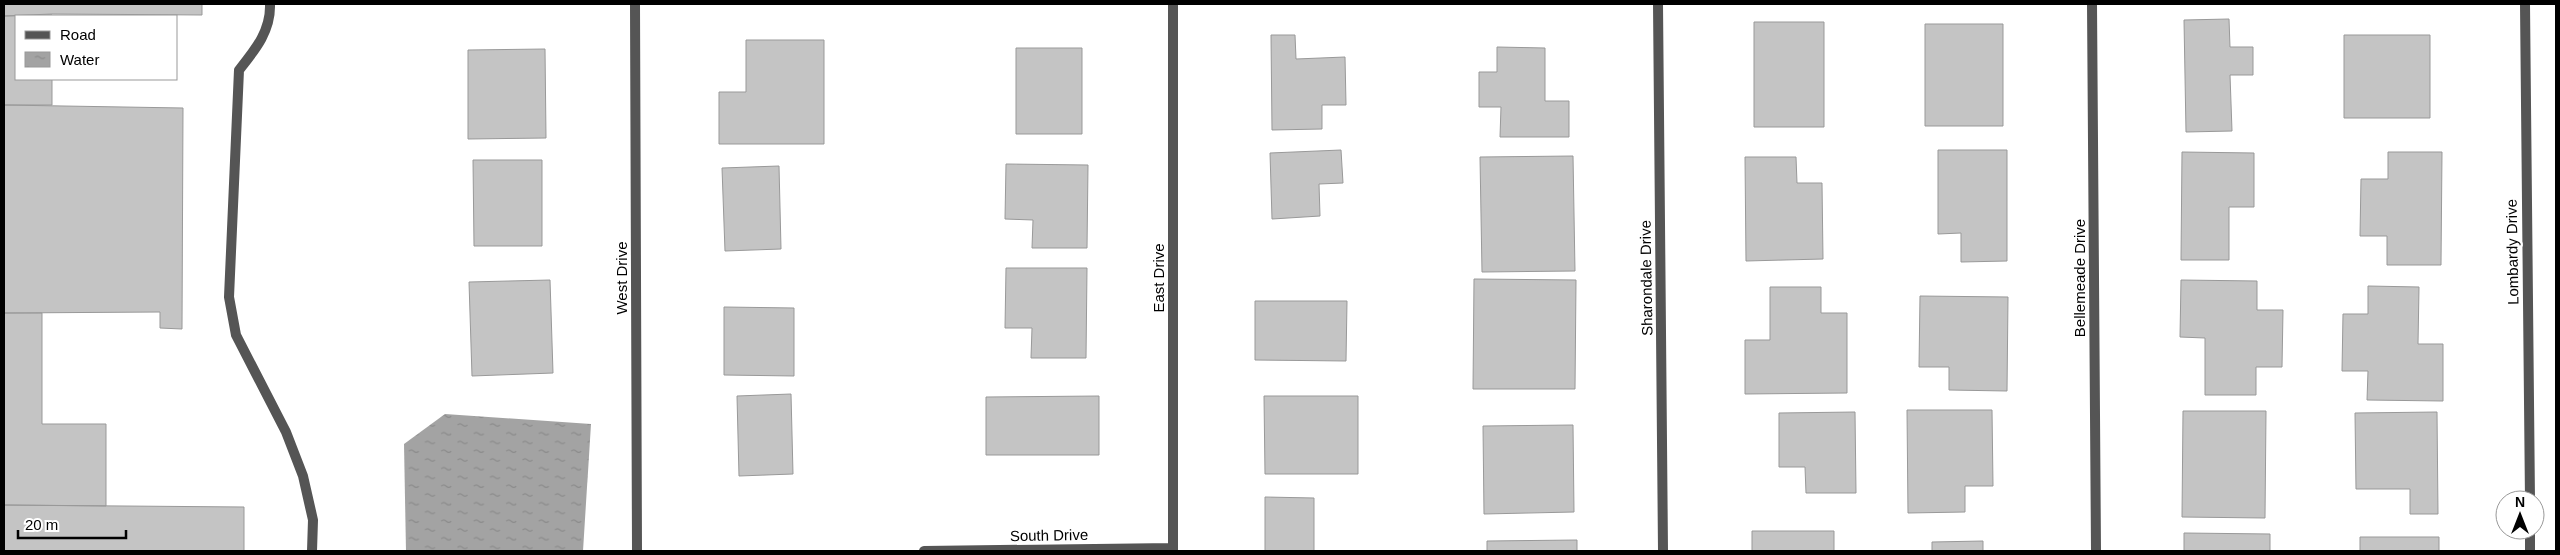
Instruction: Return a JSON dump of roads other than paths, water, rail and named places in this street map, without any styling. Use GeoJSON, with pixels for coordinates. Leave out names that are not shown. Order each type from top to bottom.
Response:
{"type":"FeatureCollection","features":[{"type":"Feature","properties":{"kind":"street"},"geometry":{"type":"LineString","coordinates":[[270,4],[270,12],[260,44],[239,70],[230,297],[236,335],[286,432],[303,476],[313,520],[312,551]]}},
{"type":"Feature","properties":{"kind":"street","name":"West Drive"},"geometry":{"type":"LineString","coordinates":[[636,4],[637,551]]}},
{"type":"Feature","properties":{"kind":"street","name":"East Drive"},"geometry":{"type":"LineString","coordinates":[[1173,4],[1174,550]]}},
{"type":"Feature","properties":{"kind":"street","name":"Sharondale Drive"},"geometry":{"type":"LineString","coordinates":[[1658,4],[1663,551]]}},
{"type":"Feature","properties":{"kind":"street","name":"Bellemeade Drive"},"geometry":{"type":"LineString","coordinates":[[2092,4],[2096,551]]}},
{"type":"Feature","properties":{"kind":"street","name":"Lombardy Drive"},"geometry":{"type":"LineString","coordinates":[[2525,4],[2530,490]]}},
{"type":"Feature","properties":{"kind":"street","name":"South Drive"},"geometry":{"type":"LineString","coordinates":[[924,551],[1174,550]]}},
{"type":"Feature","properties":{"kind":"water"},"geometry":{"type":"Polygon","coordinates":[[[445,414],[591,424],[583,551],[406,551],[404,444],[445,414]]]}}]}
